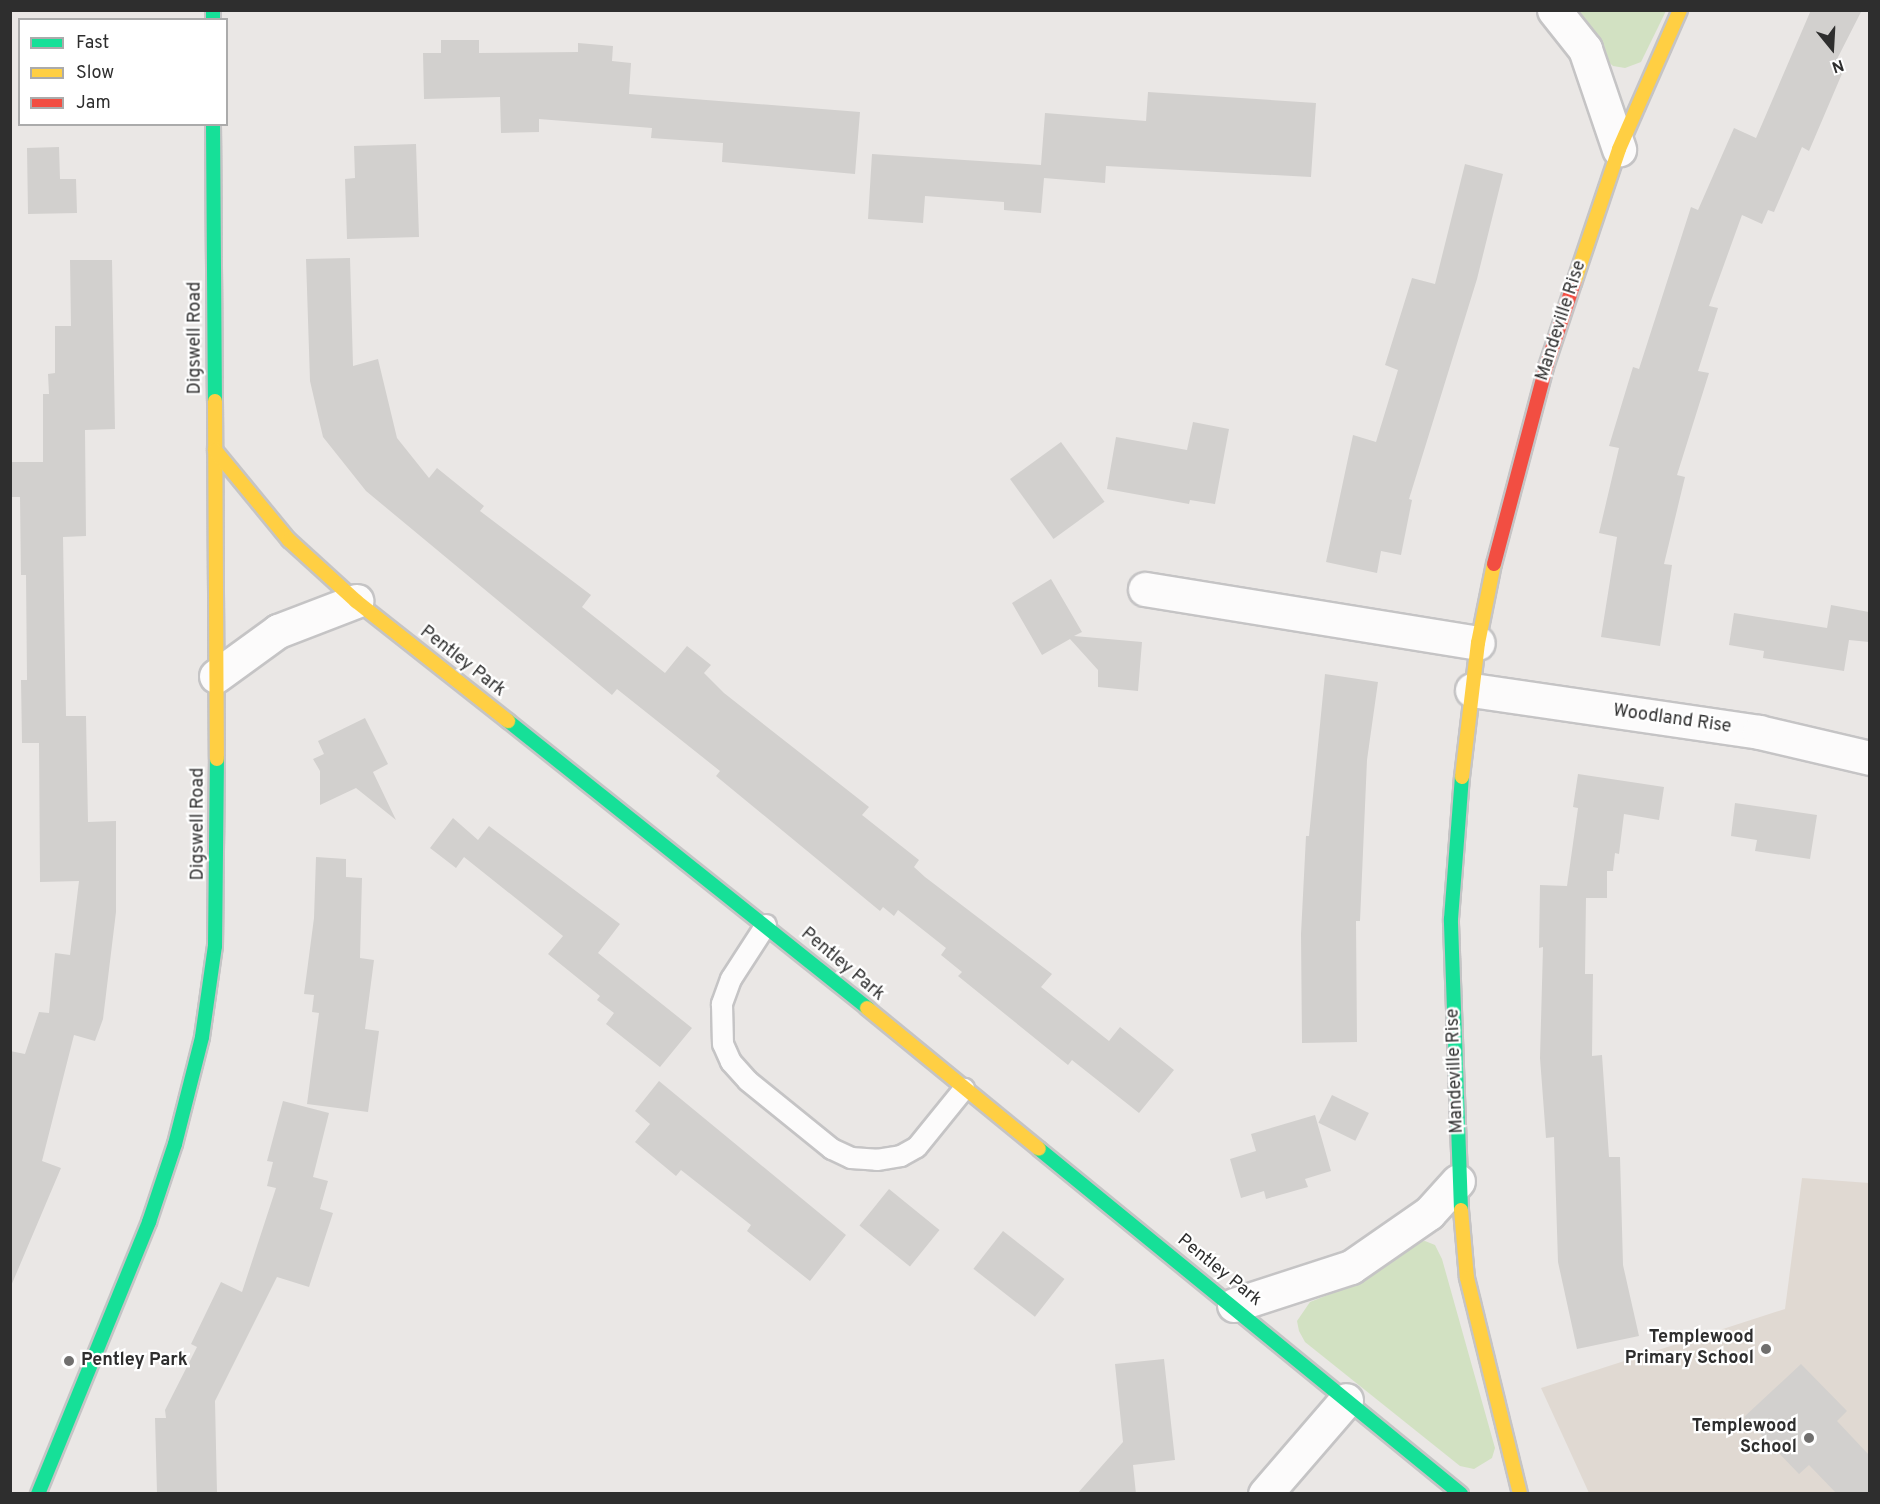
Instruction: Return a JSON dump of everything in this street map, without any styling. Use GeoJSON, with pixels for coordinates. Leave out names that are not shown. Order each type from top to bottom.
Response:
{"type":"FeatureCollection","features":[{"type":"Feature","properties":{"kind":"street"},"geometry":{"type":"LineString","coordinates":[[1554,10],[1585,49],[1619,149]]}},
{"type":"Feature","properties":{"kind":"street","name":"Mandeville Rise"},"geometry":{"type":"LineString","coordinates":[[1520,1494],[1467,1278],[1458,1181],[1451,920],[1456,825],[1478,643],[1510,493],[1546,368],[1619,149],[1680,10]]}},
{"type":"Feature","properties":{"kind":"street","name":"Digswell Road"},"geometry":{"type":"LineString","coordinates":[[38,1494],[149,1222],[176,1144],[202,1037],[216,924],[213,126]]}},
{"type":"Feature","properties":{"kind":"street","name":"Pentley Park"},"geometry":{"type":"LineString","coordinates":[[215,450],[289,540],[356,601],[766,926],[964,1089],[1234,1305],[1461,1494]]}},
{"type":"Feature","properties":{"kind":"street"},"geometry":{"type":"LineString","coordinates":[[1145,589],[1478,643]]}},
{"type":"Feature","properties":{"kind":"street"},"geometry":{"type":"LineString","coordinates":[[216,676],[278,631],[356,601]]}},
{"type":"Feature","properties":{"kind":"street","name":"Woodland Rise"},"geometry":{"type":"LineString","coordinates":[[1472,690],[1759,732],[1869,758]]}},
{"type":"Feature","properties":{"kind":"street"},"geometry":{"type":"LineString","coordinates":[[1234,1305],[1351,1268],[1429,1213],[1458,1181]]}},
{"type":"Feature","properties":{"kind":"street"},"geometry":{"type":"LineString","coordinates":[[1264,1494],[1346,1400]]}},
{"type":"Feature","properties":{"kind":"lane"},"geometry":{"type":"LineString","coordinates":[[766,926],[731,980],[722,1004],[723,1044],[731,1062],[748,1081],[832,1149],[851,1158],[878,1160],[901,1156],[917,1147],[964,1089]]}},
{"type":"Feature","properties":{"kind":"shaded area","name":"Templewood Primary School"},"geometry":{"type":"Polygon","coordinates":[[[1802,1178],[1869,1183],[1869,1493],[1589,1493],[1541,1388],[1785,1309],[1802,1178]]]}},
{"type":"Feature","properties":{"kind":"green space"},"geometry":{"type":"Polygon","coordinates":[[[1573,11],[1666,11],[1641,62],[1625,68],[1613,66],[1603,57],[1573,11]]]}},
{"type":"Feature","properties":{"kind":"green space"},"geometry":{"type":"Polygon","coordinates":[[[1425,1241],[1435,1245],[1442,1259],[1495,1448],[1492,1458],[1474,1469],[1460,1466],[1305,1342],[1299,1331],[1297,1321],[1310,1302],[1348,1287],[1416,1242],[1425,1241]]]}},
{"type":"Feature","properties":{"kind":"building"},"geometry":{"type":"Polygon","coordinates":[[[1811,10],[1862,10],[1834,65],[1844,69],[1809,151],[1802,147],[1774,212],[1768,210],[1762,224],[1742,215],[1709,306],[1718,308],[1698,371],[1709,373],[1677,475],[1685,477],[1664,564],[1672,565],[1660,646],[1601,637],[1617,537],[1599,533],[1619,448],[1609,446],[1633,367],[1639,369],[1691,207],[1698,210],[1734,128],[1756,138],[1811,10]]]}},
{"type":"Feature","properties":{"kind":"building"},"geometry":{"type":"Polygon","coordinates":[[[441,40],[479,40],[479,53],[578,52],[578,43],[613,46],[612,61],[631,63],[629,94],[860,112],[855,174],[722,162],[723,143],[651,138],[652,128],[539,119],[539,132],[501,133],[500,97],[424,99],[423,53],[441,53],[441,40]]]}},
{"type":"Feature","properties":{"kind":"building"},"geometry":{"type":"Polygon","coordinates":[[[1148,92],[1316,103],[1311,177],[1106,166],[1105,183],[1044,178],[1041,213],[1004,210],[1004,202],[925,196],[923,223],[868,219],[872,154],[1041,165],[1045,113],[1146,121],[1148,92]]]}},
{"type":"Feature","properties":{"kind":"building"},"geometry":{"type":"Polygon","coordinates":[[[416,144],[419,237],[347,239],[345,179],[355,178],[354,146],[416,144]]]}},
{"type":"Feature","properties":{"kind":"building"},"geometry":{"type":"Polygon","coordinates":[[[59,147],[60,179],[76,179],[77,213],[28,214],[27,148],[59,147]]]}},
{"type":"Feature","properties":{"kind":"building"},"geometry":{"type":"Polygon","coordinates":[[[1465,164],[1503,174],[1477,279],[1409,499],[1412,500],[1401,555],[1381,551],[1377,573],[1326,562],[1353,435],[1376,442],[1398,370],[1385,365],[1412,278],[1435,284],[1465,164]]]}},
{"type":"Feature","properties":{"kind":"building"},"geometry":{"type":"Polygon","coordinates":[[[350,258],[353,366],[378,359],[397,438],[429,478],[437,468],[484,506],[480,511],[591,595],[582,607],[665,673],[687,646],[711,665],[704,673],[724,693],[869,807],[862,815],[919,860],[914,867],[925,877],[1052,974],[1041,987],[1109,1041],[1120,1027],[1174,1070],[1139,1113],[1072,1060],[1068,1065],[958,976],[962,972],[941,955],[946,948],[898,910],[894,916],[883,907],[880,911],[716,776],[720,771],[617,689],[612,695],[366,491],[323,437],[310,381],[306,259],[350,258]]]}},
{"type":"Feature","properties":{"kind":"building"},"geometry":{"type":"Polygon","coordinates":[[[70,260],[112,260],[115,429],[85,430],[86,536],[63,537],[66,716],[86,716],[88,822],[116,821],[116,912],[103,1019],[95,1041],[74,1035],[42,1161],[61,1168],[11,1286],[10,1051],[25,1054],[39,1012],[49,1013],[55,953],[70,955],[79,881],[40,882],[39,743],[22,743],[21,680],[27,680],[26,575],[21,575],[20,497],[10,497],[10,462],[43,462],[43,394],[49,394],[48,374],[55,373],[55,326],[71,326],[70,260]]]}},
{"type":"Feature","properties":{"kind":"building"},"geometry":{"type":"Polygon","coordinates":[[[1193,422],[1229,429],[1215,504],[1190,500],[1189,504],[1107,489],[1116,437],[1187,450],[1193,422]]]}},
{"type":"Feature","properties":{"kind":"building"},"geometry":{"type":"Polygon","coordinates":[[[1061,442],[1104,502],[1054,539],[1010,479],[1061,442]]]}},
{"type":"Feature","properties":{"kind":"building"},"geometry":{"type":"Polygon","coordinates":[[[1051,579],[1082,632],[1074,636],[1142,642],[1138,691],[1098,687],[1098,670],[1070,639],[1042,655],[1012,603],[1051,579]]]}},
{"type":"Feature","properties":{"kind":"building"},"geometry":{"type":"Polygon","coordinates":[[[1831,605],[1869,612],[1869,642],[1849,640],[1844,671],[1763,658],[1764,651],[1729,645],[1734,613],[1827,628],[1831,605]]]}},
{"type":"Feature","properties":{"kind":"building"},"geometry":{"type":"Polygon","coordinates":[[[1325,674],[1378,682],[1367,760],[1360,921],[1356,921],[1357,1042],[1302,1043],[1301,934],[1306,836],[1309,836],[1325,674]]]}},
{"type":"Feature","properties":{"kind":"building"},"geometry":{"type":"Polygon","coordinates":[[[365,718],[388,764],[373,772],[396,820],[356,788],[320,805],[320,771],[313,759],[324,754],[318,741],[365,718]]]}},
{"type":"Feature","properties":{"kind":"building"},"geometry":{"type":"Polygon","coordinates":[[[1578,774],[1664,787],[1659,820],[1624,814],[1619,854],[1615,853],[1613,871],[1607,871],[1607,898],[1586,898],[1585,974],[1593,974],[1592,1056],[1602,1055],[1609,1157],[1620,1157],[1623,1265],[1639,1336],[1577,1349],[1558,1262],[1554,1137],[1546,1138],[1540,1058],[1543,947],[1539,948],[1540,885],[1567,886],[1578,808],[1573,807],[1578,774]]]}},
{"type":"Feature","properties":{"kind":"building"},"geometry":{"type":"Polygon","coordinates":[[[1735,803],[1817,815],[1810,859],[1755,851],[1757,840],[1731,836],[1735,803]]]}},
{"type":"Feature","properties":{"kind":"building"},"geometry":{"type":"Polygon","coordinates":[[[453,818],[478,840],[489,826],[620,924],[598,953],[692,1028],[660,1067],[606,1024],[614,1013],[597,1000],[600,996],[548,954],[563,936],[464,857],[456,868],[430,848],[453,818]]]}},
{"type":"Feature","properties":{"kind":"building"},"geometry":{"type":"Polygon","coordinates":[[[316,857],[346,859],[346,877],[362,878],[360,958],[374,960],[365,1029],[379,1031],[368,1112],[307,1104],[319,1013],[312,1012],[314,995],[304,994],[314,918],[316,857]]]}},
{"type":"Feature","properties":{"kind":"building"},"geometry":{"type":"Polygon","coordinates":[[[659,1081],[846,1235],[810,1281],[747,1231],[751,1225],[681,1170],[676,1176],[635,1142],[650,1124],[635,1111],[659,1081]]]}},
{"type":"Feature","properties":{"kind":"building"},"geometry":{"type":"Polygon","coordinates":[[[1332,1095],[1369,1113],[1355,1141],[1318,1123],[1332,1095]]]}},
{"type":"Feature","properties":{"kind":"building"},"geometry":{"type":"Polygon","coordinates":[[[283,1101],[329,1113],[313,1177],[328,1181],[320,1209],[333,1213],[309,1287],[277,1277],[215,1401],[217,1493],[157,1493],[155,1418],[166,1418],[165,1410],[197,1347],[191,1344],[221,1282],[242,1292],[276,1188],[267,1186],[273,1162],[267,1161],[283,1101]]]}},
{"type":"Feature","properties":{"kind":"building"},"geometry":{"type":"Polygon","coordinates":[[[1315,1115],[1331,1171],[1305,1179],[1308,1187],[1266,1199],[1264,1191],[1241,1198],[1230,1159],[1256,1151],[1251,1134],[1315,1115]]]}},
{"type":"Feature","properties":{"kind":"building"},"geometry":{"type":"Polygon","coordinates":[[[889,1189],[940,1230],[910,1266],[859,1226],[889,1189]]]}},
{"type":"Feature","properties":{"kind":"building"},"geometry":{"type":"Polygon","coordinates":[[[1003,1231],[1064,1279],[1035,1317],[973,1269],[1003,1231]]]}},
{"type":"Feature","properties":{"kind":"building"},"geometry":{"type":"Polygon","coordinates":[[[1164,1359],[1175,1460],[1133,1465],[1136,1494],[1077,1494],[1123,1442],[1115,1364],[1164,1359]]]}},
{"type":"Feature","properties":{"kind":"building","name":"Templewood School"},"geometry":{"type":"Polygon","coordinates":[[[1801,1364],[1847,1411],[1837,1421],[1869,1455],[1869,1494],[1837,1494],[1809,1465],[1799,1474],[1744,1417],[1801,1364]]]}},
{"type":"Feature","properties":{"kind":"traffic: fast"},"geometry":{"type":"LineString","coordinates":[[213,10],[213,18]]}},
{"type":"Feature","properties":{"kind":"traffic: fast"},"geometry":{"type":"LineString","coordinates":[[213,126],[215,401]]}},
{"type":"Feature","properties":{"kind":"traffic: fast"},"geometry":{"type":"LineString","coordinates":[[508,721],[867,1008]]}},
{"type":"Feature","properties":{"kind":"traffic: fast"},"geometry":{"type":"LineString","coordinates":[[38,1494],[149,1222],[175,1144],[202,1037],[215,946],[217,759]]}},
{"type":"Feature","properties":{"kind":"traffic: fast"},"geometry":{"type":"LineString","coordinates":[[1461,1210],[1451,919],[1462,777]]}},
{"type":"Feature","properties":{"kind":"traffic: fast"},"geometry":{"type":"LineString","coordinates":[[1039,1149],[1461,1494]]}},
{"type":"Feature","properties":{"kind":"traffic: slow"},"geometry":{"type":"LineString","coordinates":[[1574,283],[1619,149],[1680,10]]}},
{"type":"Feature","properties":{"kind":"traffic: slow"},"geometry":{"type":"LineString","coordinates":[[215,401],[217,759]]}},
{"type":"Feature","properties":{"kind":"traffic: slow"},"geometry":{"type":"LineString","coordinates":[[215,450],[289,540],[356,601],[508,721]]}},
{"type":"Feature","properties":{"kind":"traffic: slow"},"geometry":{"type":"LineString","coordinates":[[1462,777],[1478,643],[1494,564]]}},
{"type":"Feature","properties":{"kind":"traffic: slow"},"geometry":{"type":"LineString","coordinates":[[867,1008],[1039,1149]]}},
{"type":"Feature","properties":{"kind":"traffic: slow"},"geometry":{"type":"LineString","coordinates":[[1461,1210],[1467,1278],[1520,1494]]}},
{"type":"Feature","properties":{"kind":"traffic: jam"},"geometry":{"type":"LineString","coordinates":[[1494,564],[1546,367],[1574,283]]}},
{"type":"Feature","properties":{"kind":"place","name":"Templewood Primary School"},"geometry":{"type":"Point","coordinates":[1766,1349]}},
{"type":"Feature","properties":{"kind":"place","name":"Pentley Park"},"geometry":{"type":"Point","coordinates":[69,1361]}},
{"type":"Feature","properties":{"kind":"place","name":"Templewood School"},"geometry":{"type":"Point","coordinates":[1809,1438]}}]}
